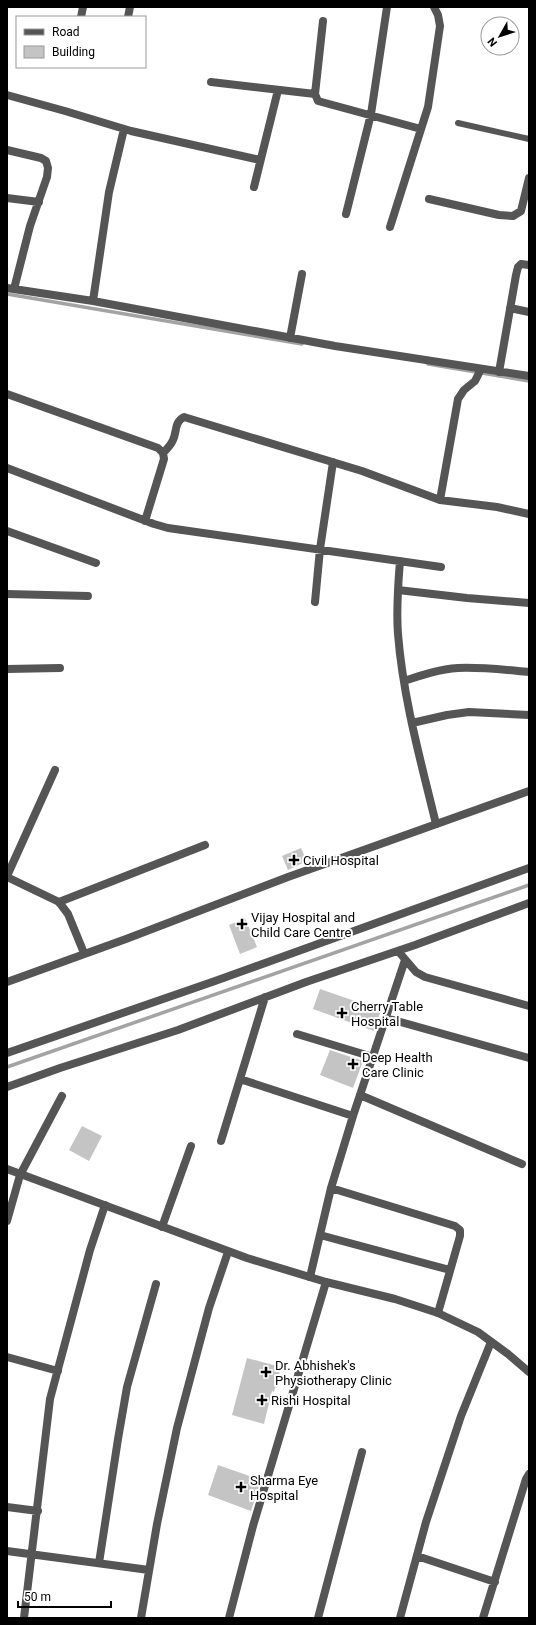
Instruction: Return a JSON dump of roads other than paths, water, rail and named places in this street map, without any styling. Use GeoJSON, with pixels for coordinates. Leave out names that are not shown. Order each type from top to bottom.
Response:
{"type":"FeatureCollection","features":[{"type":"Feature","properties":{"kind":"street"},"geometry":{"type":"LineString","coordinates":[[346,214],[371,114],[387,7]]}},
{"type":"Feature","properties":{"kind":"street"},"geometry":{"type":"LineString","coordinates":[[390,227],[428,107],[440,26],[438,15],[434,7]]}},
{"type":"Feature","properties":{"kind":"street"},"geometry":{"type":"LineString","coordinates":[[323,21],[315,94],[316,98],[321,103],[371,114],[421,129]]}},
{"type":"Feature","properties":{"kind":"street"},"geometry":{"type":"LineString","coordinates":[[211,82],[315,94]]}},
{"type":"Feature","properties":{"kind":"street"},"geometry":{"type":"LineString","coordinates":[[254,187],[278,90]]}},
{"type":"Feature","properties":{"kind":"street"},"geometry":{"type":"LineString","coordinates":[[7,96],[65,111],[124,130],[260,160]]}},
{"type":"Feature","properties":{"kind":"street"},"geometry":{"type":"LineString","coordinates":[[93,302],[109,192],[124,130]]}},
{"type":"Feature","properties":{"kind":"street"},"geometry":{"type":"LineString","coordinates":[[7,150],[41,158],[46,161],[48,168],[47,177],[10,288],[335,346],[529,376]]}},
{"type":"Feature","properties":{"kind":"street"},"geometry":{"type":"LineString","coordinates":[[429,199],[499,215],[514,216],[521,211],[529,178]]}},
{"type":"Feature","properties":{"kind":"street"},"geometry":{"type":"LineString","coordinates":[[7,198],[39,202]]}},
{"type":"Feature","properties":{"kind":"street"},"geometry":{"type":"LineString","coordinates":[[499,372],[518,267],[521,264],[529,264]]}},
{"type":"Feature","properties":{"kind":"street"},"geometry":{"type":"LineString","coordinates":[[290,338],[302,274]]}},
{"type":"Feature","properties":{"kind":"street"},"geometry":{"type":"LineString","coordinates":[[510,308],[529,312]]}},
{"type":"Feature","properties":{"kind":"street"},"geometry":{"type":"LineString","coordinates":[[440,500],[458,399],[464,390],[475,382],[481,369]]}},
{"type":"Feature","properties":{"kind":"street"},"geometry":{"type":"LineString","coordinates":[[7,394],[158,448],[163,453],[164,459],[145,521]]}},
{"type":"Feature","properties":{"kind":"street"},"geometry":{"type":"LineString","coordinates":[[163,453],[171,445],[177,423],[184,417],[362,471],[440,500],[497,507],[529,514]]}},
{"type":"Feature","properties":{"kind":"street"},"geometry":{"type":"LineString","coordinates":[[315,602],[320,549],[333,462]]}},
{"type":"Feature","properties":{"kind":"street"},"geometry":{"type":"LineString","coordinates":[[7,468],[145,521],[168,528],[441,567]]}},
{"type":"Feature","properties":{"kind":"street"},"geometry":{"type":"LineString","coordinates":[[7,531],[96,563]]}},
{"type":"Feature","properties":{"kind":"street"},"geometry":{"type":"LineString","coordinates":[[400,561],[398,590],[398,634],[404,681],[412,723],[436,824]]}},
{"type":"Feature","properties":{"kind":"street"},"geometry":{"type":"LineString","coordinates":[[398,590],[529,603]]}},
{"type":"Feature","properties":{"kind":"street"},"geometry":{"type":"LineString","coordinates":[[7,594],[88,596]]}},
{"type":"Feature","properties":{"kind":"street"},"geometry":{"type":"LineString","coordinates":[[7,669],[60,668]]}},
{"type":"Feature","properties":{"kind":"street"},"geometry":{"type":"LineString","coordinates":[[404,681],[427,673],[457,668],[529,672]]}},
{"type":"Feature","properties":{"kind":"street"},"geometry":{"type":"LineString","coordinates":[[412,723],[447,714],[469,712],[529,714]]}},
{"type":"Feature","properties":{"kind":"street"},"geometry":{"type":"LineString","coordinates":[[55,770],[7,876],[59,902],[68,914],[84,953]]}},
{"type":"Feature","properties":{"kind":"street"},"geometry":{"type":"LineString","coordinates":[[7,982],[274,883],[529,791]]}},
{"type":"Feature","properties":{"kind":"street"},"geometry":{"type":"LineString","coordinates":[[59,902],[205,845]]}},
{"type":"Feature","properties":{"kind":"street"},"geometry":{"type":"LineString","coordinates":[[7,1053],[215,981],[529,868]]}},
{"type":"Feature","properties":{"kind":"street"},"geometry":{"type":"LineString","coordinates":[[7,1087],[60,1068],[178,1030],[306,982],[398,951],[529,903]]}},
{"type":"Feature","properties":{"kind":"street"},"geometry":{"type":"LineString","coordinates":[[398,951],[416,972],[425,977],[529,1006]]}},
{"type":"Feature","properties":{"kind":"street"},"geometry":{"type":"LineString","coordinates":[[310,1277],[331,1188],[353,1116],[405,960]]}},
{"type":"Feature","properties":{"kind":"street"},"geometry":{"type":"LineString","coordinates":[[221,1140],[265,997]]}},
{"type":"Feature","properties":{"kind":"street"},"geometry":{"type":"LineString","coordinates":[[386,1018],[529,1058]]}},
{"type":"Feature","properties":{"kind":"street"},"geometry":{"type":"LineString","coordinates":[[297,1034],[373,1057]]}},
{"type":"Feature","properties":{"kind":"street"},"geometry":{"type":"LineString","coordinates":[[240,1079],[353,1116]]}},
{"type":"Feature","properties":{"kind":"street"},"geometry":{"type":"LineString","coordinates":[[360,1095],[522,1164]]}},
{"type":"Feature","properties":{"kind":"street"},"geometry":{"type":"LineString","coordinates":[[7,1221],[20,1174],[62,1096]]}},
{"type":"Feature","properties":{"kind":"street"},"geometry":{"type":"LineString","coordinates":[[162,1227],[191,1146]]}},
{"type":"Feature","properties":{"kind":"street"},"geometry":{"type":"LineString","coordinates":[[7,1170],[228,1252],[326,1282],[395,1299],[438,1313],[478,1332],[529,1372]]}},
{"type":"Feature","properties":{"kind":"street"},"geometry":{"type":"LineString","coordinates":[[331,1188],[455,1226],[460,1230],[460,1236],[438,1313]]}},
{"type":"Feature","properties":{"kind":"street"},"geometry":{"type":"LineString","coordinates":[[24,1618],[33,1554],[50,1399],[90,1250],[104,1206]]}},
{"type":"Feature","properties":{"kind":"street"},"geometry":{"type":"LineString","coordinates":[[320,1235],[450,1270]]}},
{"type":"Feature","properties":{"kind":"street"},"geometry":{"type":"LineString","coordinates":[[141,1618],[157,1524],[176,1428],[209,1308],[228,1252]]}},
{"type":"Feature","properties":{"kind":"street"},"geometry":{"type":"LineString","coordinates":[[229,1618],[253,1526],[326,1282]]}},
{"type":"Feature","properties":{"kind":"street"},"geometry":{"type":"LineString","coordinates":[[99,1563],[116,1447],[127,1387],[156,1284]]}},
{"type":"Feature","properties":{"kind":"street"},"geometry":{"type":"LineString","coordinates":[[400,1618],[426,1522],[462,1416],[491,1342]]}},
{"type":"Feature","properties":{"kind":"street"},"geometry":{"type":"LineString","coordinates":[[7,1357],[58,1371]]}},
{"type":"Feature","properties":{"kind":"street"},"geometry":{"type":"LineString","coordinates":[[318,1618],[362,1452]]}},
{"type":"Feature","properties":{"kind":"street"},"geometry":{"type":"LineString","coordinates":[[483,1618],[526,1479],[529,1474]]}},
{"type":"Feature","properties":{"kind":"street"},"geometry":{"type":"LineString","coordinates":[[7,1507],[38,1511]]}},
{"type":"Feature","properties":{"kind":"street"},"geometry":{"type":"LineString","coordinates":[[7,1551],[149,1570]]}},
{"type":"Feature","properties":{"kind":"street"},"geometry":{"type":"LineString","coordinates":[[417,1556],[495,1582]]}},
{"type":"Feature","properties":{"kind":"lane"},"geometry":{"type":"LineString","coordinates":[[458,123],[529,139]]}},
{"type":"Feature","properties":{"kind":"waterway"},"geometry":{"type":"LineString","coordinates":[[7,294],[302,344]]}},
{"type":"Feature","properties":{"kind":"waterway"},"geometry":{"type":"LineString","coordinates":[[428,364],[529,381]]}},
{"type":"Feature","properties":{"kind":"waterway"},"geometry":{"type":"LineString","coordinates":[[7,1067],[529,885]]}},
{"type":"Feature","properties":{"kind":"place","name":"Civil Hospital"},"geometry":{"type":"Point","coordinates":[294,860]}},
{"type":"Feature","properties":{"kind":"place","name":"Vijay Hospital and Child Care Centre"},"geometry":{"type":"Point","coordinates":[242,924]}},
{"type":"Feature","properties":{"kind":"place","name":"Cherry Table Hospital"},"geometry":{"type":"Point","coordinates":[342,1013]}},
{"type":"Feature","properties":{"kind":"place","name":"Deep Health Care Clinic"},"geometry":{"type":"Point","coordinates":[353,1064]}},
{"type":"Feature","properties":{"kind":"place","name":"Dr. Abhishek's Physiotherapy Clinic"},"geometry":{"type":"Point","coordinates":[266,1372]}},
{"type":"Feature","properties":{"kind":"place","name":"Rishi Hospital"},"geometry":{"type":"Point","coordinates":[262,1400]}},
{"type":"Feature","properties":{"kind":"place","name":"Sharma Eye Hospital"},"geometry":{"type":"Point","coordinates":[241,1487]}}]}
